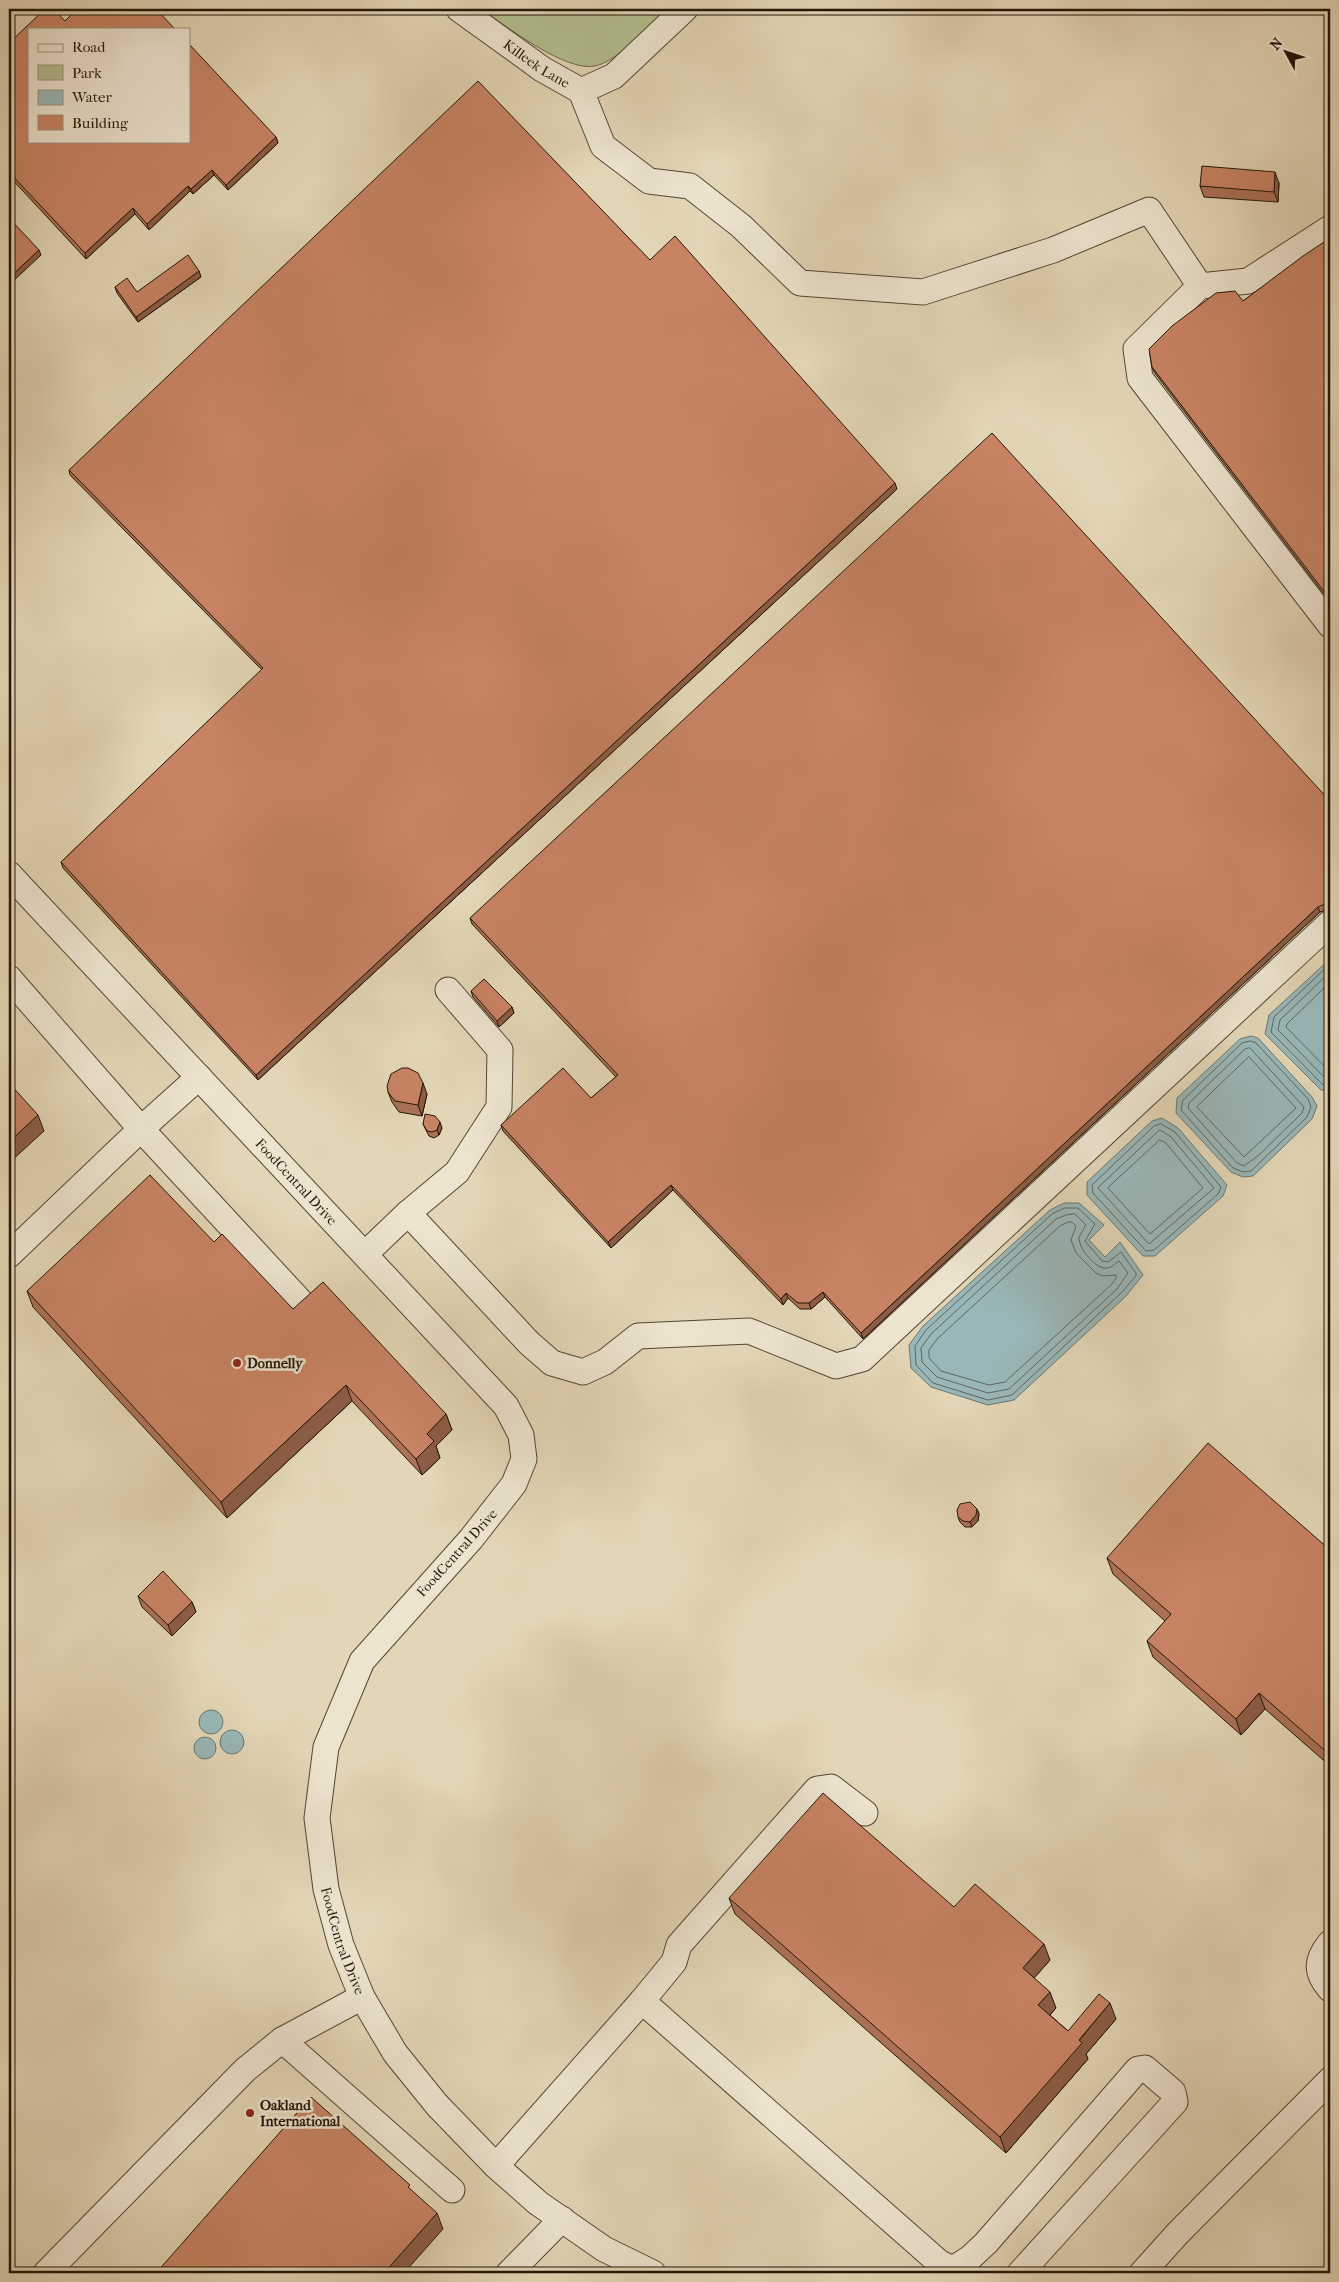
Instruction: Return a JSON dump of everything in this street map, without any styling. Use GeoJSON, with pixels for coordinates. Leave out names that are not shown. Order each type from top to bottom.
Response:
{"type":"FeatureCollection","features":[{"type":"Feature","properties":{"kind":"street","name":"Killeek Lane"},"geometry":{"type":"LineString","coordinates":[[459,9],[542,69],[580,91],[614,76],[685,9]]}},
{"type":"Feature","properties":{"kind":"street"},"geometry":{"type":"LineString","coordinates":[[580,91],[603,146],[650,182],[690,186],[741,226],[800,283],[923,292],[1053,250],[1149,210],[1200,286]]}},
{"type":"Feature","properties":{"kind":"street"},"geometry":{"type":"LineString","coordinates":[[1330,228],[1248,281],[1200,286],[1136,348],[1140,378],[1330,625]]}},
{"type":"Feature","properties":{"kind":"street","name":"FoodCentral Drive"},"geometry":{"type":"LineString","coordinates":[[9,874],[506,1406],[521,1435],[524,1460],[514,1484],[495,1511],[362,1661],[326,1747],[316,1818],[326,1889],[341,1945],[362,1997],[395,2053],[437,2105],[496,2166],[538,2202],[604,2249],[653,2273]]}},
{"type":"Feature","properties":{"kind":"street"},"geometry":{"type":"LineString","coordinates":[[408,1213],[528,1342],[552,1363],[583,1372],[605,1362],[638,1336],[749,1331],[836,1366],[862,1359],[1330,923]]}},
{"type":"Feature","properties":{"kind":"street"},"geometry":{"type":"LineString","coordinates":[[9,978],[141,1129],[300,1301]]}},
{"type":"Feature","properties":{"kind":"street"},"geometry":{"type":"LineString","coordinates":[[365,1254],[408,1213],[456,1172],[499,1108],[500,1050],[448,990]]}},
{"type":"Feature","properties":{"kind":"street"},"geometry":{"type":"LineString","coordinates":[[9,1255],[141,1129],[199,1077]]}},
{"type":"Feature","properties":{"kind":"street"},"geometry":{"type":"LineString","coordinates":[[496,2166],[642,2001],[674,1962],[679,1945],[817,1789],[831,1787],[865,1813]]}},
{"type":"Feature","properties":{"kind":"street"},"geometry":{"type":"LineString","coordinates":[[1330,1943],[1322,1954],[1319,1965],[1321,1979],[1330,1989]]}},
{"type":"Feature","properties":{"kind":"street"},"geometry":{"type":"LineString","coordinates":[[46,2273],[245,2070],[282,2040],[362,1997]]}},
{"type":"Feature","properties":{"kind":"street"},"geometry":{"type":"LineString","coordinates":[[642,2001],[945,2268],[953,2269],[970,2258],[1138,2069],[1145,2068],[1173,2092],[1175,2102],[1020,2273]]}},
{"type":"Feature","properties":{"kind":"street"},"geometry":{"type":"LineString","coordinates":[[282,2040],[452,2190]]}},
{"type":"Feature","properties":{"kind":"street"},"geometry":{"type":"LineString","coordinates":[[1142,2273],[1178,2233],[1330,2080]]}},
{"type":"Feature","properties":{"kind":"street"},"geometry":{"type":"LineString","coordinates":[[509,2273],[525,2264],[562,2219]]}},
{"type":"Feature","properties":{"kind":"green space"},"geometry":{"type":"Polygon","coordinates":[[[481,9],[667,9],[643,33],[613,58],[595,66],[583,66],[552,55],[481,9]]]}},
{"type":"Feature","properties":{"kind":"water"},"geometry":{"type":"Polygon","coordinates":[[[1330,959],[1330,1091],[1321,1090],[1265,1034],[1269,1015],[1330,959]]]}},
{"type":"Feature","properties":{"kind":"water"},"geometry":{"type":"Polygon","coordinates":[[[1251,1036],[1258,1038],[1312,1097],[1317,1106],[1312,1119],[1253,1176],[1243,1177],[1231,1172],[1176,1113],[1177,1098],[1240,1039],[1251,1036]]]}},
{"type":"Feature","properties":{"kind":"water"},"geometry":{"type":"Polygon","coordinates":[[[1162,1118],[1178,1128],[1227,1185],[1223,1196],[1155,1256],[1143,1256],[1087,1195],[1087,1182],[1152,1121],[1162,1118]]]}},
{"type":"Feature","properties":{"kind":"water"},"geometry":{"type":"Polygon","coordinates":[[[1064,1203],[1079,1203],[1104,1225],[1089,1240],[1105,1257],[1120,1242],[1143,1275],[1125,1297],[1014,1400],[988,1405],[931,1387],[911,1368],[909,1345],[923,1326],[1050,1210],[1064,1203]]]}},
{"type":"Feature","properties":{"kind":"water"},"geometry":{"type":"Polygon","coordinates":[[[211,1710],[220,1713],[223,1722],[220,1731],[211,1734],[202,1731],[199,1722],[202,1713],[211,1710]]]}},
{"type":"Feature","properties":{"kind":"water"},"geometry":{"type":"Polygon","coordinates":[[[232,1730],[241,1733],[244,1742],[241,1751],[232,1754],[223,1751],[220,1742],[223,1733],[232,1730]]]}},
{"type":"Feature","properties":{"kind":"water"},"geometry":{"type":"Polygon","coordinates":[[[201,1737],[209,1737],[216,1744],[216,1752],[209,1759],[201,1759],[194,1752],[194,1744],[201,1737]]]}},
{"type":"Feature","properties":{"kind":"building"},"geometry":{"type":"Polygon","coordinates":[[[45,9],[54,9],[65,21],[77,9],[156,9],[174,28],[28,28],[28,142],[190,142],[190,45],[276,137],[226,185],[212,170],[191,189],[188,186],[147,224],[133,208],[85,253],[9,172],[9,43],[45,9]]]}},
{"type":"Feature","properties":{"kind":"building"},"geometry":{"type":"Polygon","coordinates":[[[478,81],[650,260],[675,236],[895,483],[256,1075],[61,862],[263,668],[69,470],[478,81]]]}},
{"type":"Feature","properties":{"kind":"building"},"geometry":{"type":"Polygon","coordinates":[[[1202,166],[1275,172],[1274,192],[1200,186],[1202,166]]]}},
{"type":"Feature","properties":{"kind":"building"},"geometry":{"type":"Polygon","coordinates":[[[9,218],[39,250],[9,278],[9,218]]]}},
{"type":"Feature","properties":{"kind":"building"},"geometry":{"type":"Polygon","coordinates":[[[1330,238],[1330,599],[1152,367],[1149,349],[1172,326],[1216,293],[1235,291],[1243,301],[1330,238]]]}},
{"type":"Feature","properties":{"kind":"building"},"geometry":{"type":"Polygon","coordinates":[[[188,255],[199,271],[136,317],[115,287],[127,278],[137,292],[188,255]]]}},
{"type":"Feature","properties":{"kind":"building"},"geometry":{"type":"Polygon","coordinates":[[[992,433],[1330,801],[1330,902],[1318,907],[861,1333],[823,1292],[809,1303],[798,1303],[786,1293],[781,1299],[671,1185],[608,1242],[501,1125],[563,1068],[591,1098],[618,1075],[470,918],[992,433]]]}},
{"type":"Feature","properties":{"kind":"building"},"geometry":{"type":"Polygon","coordinates":[[[484,979],[512,1007],[497,1021],[471,991],[484,979]]]}},
{"type":"Feature","properties":{"kind":"building"},"geometry":{"type":"Polygon","coordinates":[[[402,1068],[408,1068],[418,1073],[423,1083],[418,1105],[395,1101],[388,1092],[387,1086],[391,1074],[402,1068]]]}},
{"type":"Feature","properties":{"kind":"building"},"geometry":{"type":"Polygon","coordinates":[[[9,1083],[38,1115],[9,1142],[9,1083]]]}},
{"type":"Feature","properties":{"kind":"building"},"geometry":{"type":"Polygon","coordinates":[[[425,1114],[435,1116],[440,1122],[437,1130],[427,1131],[423,1124],[425,1114]]]}},
{"type":"Feature","properties":{"kind":"building","name":"Donnelly"},"geometry":{"type":"Polygon","coordinates":[[[150,1175],[214,1242],[222,1234],[293,1309],[323,1282],[446,1414],[427,1434],[434,1441],[416,1459],[346,1385],[221,1502],[27,1291],[150,1175]]]}},
{"type":"Feature","properties":{"kind":"building"},"geometry":{"type":"Polygon","coordinates":[[[1208,1443],[1330,1550],[1330,1755],[1259,1693],[1236,1719],[1147,1641],[1171,1614],[1107,1558],[1208,1443]]]}},
{"type":"Feature","properties":{"kind":"building"},"geometry":{"type":"Polygon","coordinates":[[[970,1502],[977,1509],[976,1515],[970,1522],[963,1521],[958,1517],[957,1510],[960,1504],[970,1502]]]}},
{"type":"Feature","properties":{"kind":"building"},"geometry":{"type":"Polygon","coordinates":[[[163,1571],[192,1602],[168,1625],[138,1596],[163,1571]]]}},
{"type":"Feature","properties":{"kind":"building"},"geometry":{"type":"Polygon","coordinates":[[[823,1793],[954,1907],[975,1884],[1044,1944],[1023,1968],[1050,1992],[1038,2005],[1068,2031],[1099,1994],[1110,2003],[1079,2040],[1082,2043],[1000,2137],[729,1898],[823,1793]]]}},
{"type":"Feature","properties":{"kind":"building"},"geometry":{"type":"Polygon","coordinates":[[[311,2097],[410,2185],[408,2187],[437,2213],[384,2273],[156,2273],[311,2097]]]}},
{"type":"Feature","properties":{"kind":"place","name":"Donnelly"},"geometry":{"type":"Point","coordinates":[237,1363]}},
{"type":"Feature","properties":{"kind":"place","name":"Oakland International"},"geometry":{"type":"Point","coordinates":[250,2113]}}]}
